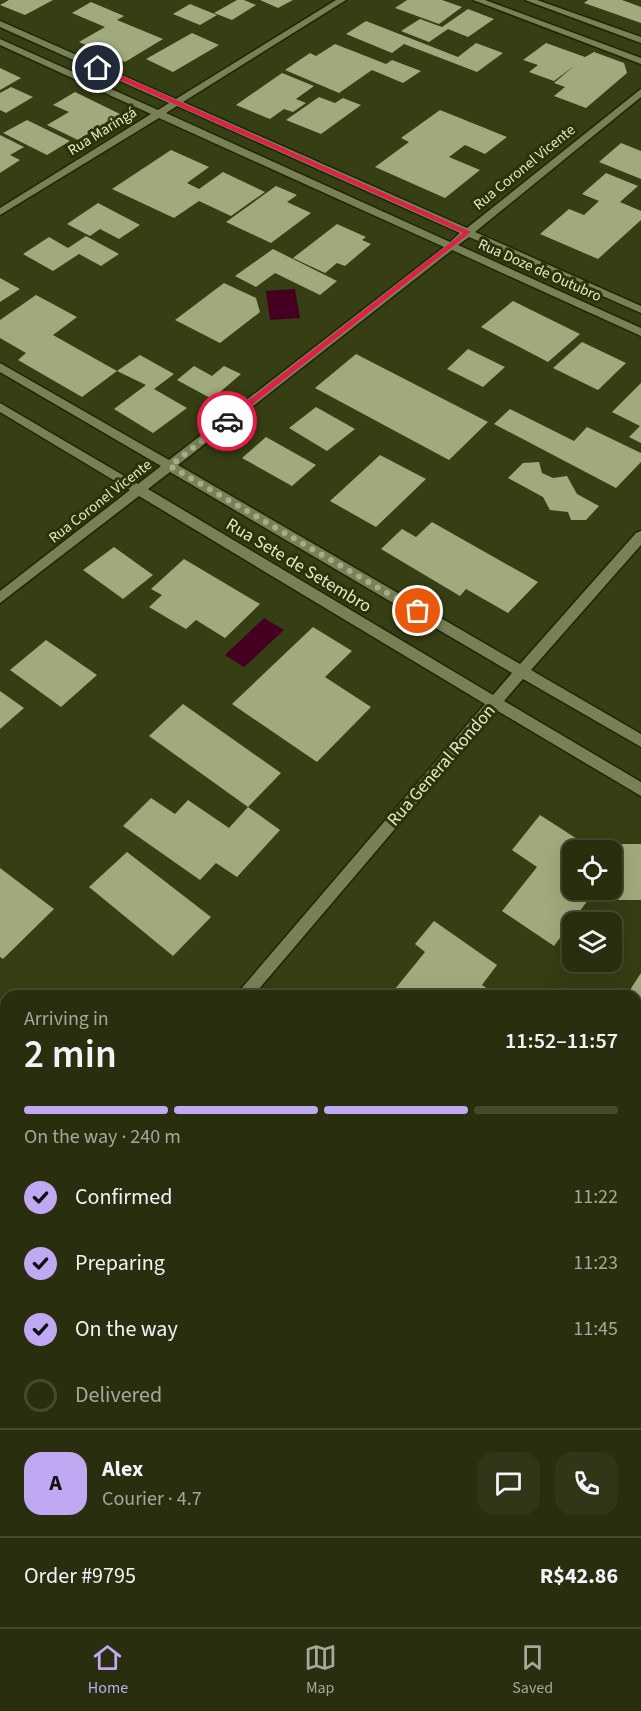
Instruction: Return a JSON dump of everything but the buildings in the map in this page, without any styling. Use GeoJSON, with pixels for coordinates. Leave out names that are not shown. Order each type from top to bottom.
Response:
{"type":"FeatureCollection","features":[{"type":"Feature","properties":{"kind":"street","name":"Rua Maringá"},"geometry":{"type":"LineString","coordinates":[[0,212],[342,0]]}},
{"type":"Feature","properties":{"kind":"street"},"geometry":{"type":"LineString","coordinates":[[477,0],[641,62]]}},
{"type":"Feature","properties":{"kind":"street"},"geometry":{"type":"LineString","coordinates":[[529,0],[641,40]]}},
{"type":"Feature","properties":{"kind":"street"},"geometry":{"type":"LineString","coordinates":[[0,24],[641,310]]}},
{"type":"Feature","properties":{"kind":"street","name":"Rua Doze de Outubro"},"geometry":{"type":"LineString","coordinates":[[0,42],[641,332]]}},
{"type":"Feature","properties":{"kind":"street","name":"Rua Coronel Vicente"},"geometry":{"type":"LineString","coordinates":[[0,598],[451,246],[641,92]]}},
{"type":"Feature","properties":{"kind":"street","name":"Rua Sete de Setembro"},"geometry":{"type":"LineString","coordinates":[[0,367],[641,741]]}},
{"type":"Feature","properties":{"kind":"street","name":"Rua Sete de Setembro"},"geometry":{"type":"LineString","coordinates":[[0,407],[641,790]]}},
{"type":"Feature","properties":{"kind":"street","name":"Rua General Rondon"},"geometry":{"type":"LineString","coordinates":[[248,990],[494,703],[641,536]]}},
{"type":"Feature","properties":{"kind":"shaded area"},"geometry":{"type":"Polygon","coordinates":[[[295,289],[300,318],[270,320],[266,291],[295,289]]]}},
{"type":"Feature","properties":{"kind":"shaded area"},"geometry":{"type":"Polygon","coordinates":[[[264,618],[284,630],[244,667],[225,655],[264,618]]]}},
{"type":"Feature","properties":{"kind":"way so far"},"geometry":{"type":"LineString","coordinates":[[227,421],[170,466],[418,611]]}},
{"type":"Feature","properties":{"kind":"route"},"geometry":{"type":"LineString","coordinates":[[98,68],[467,232],[227,421]]}}]}
